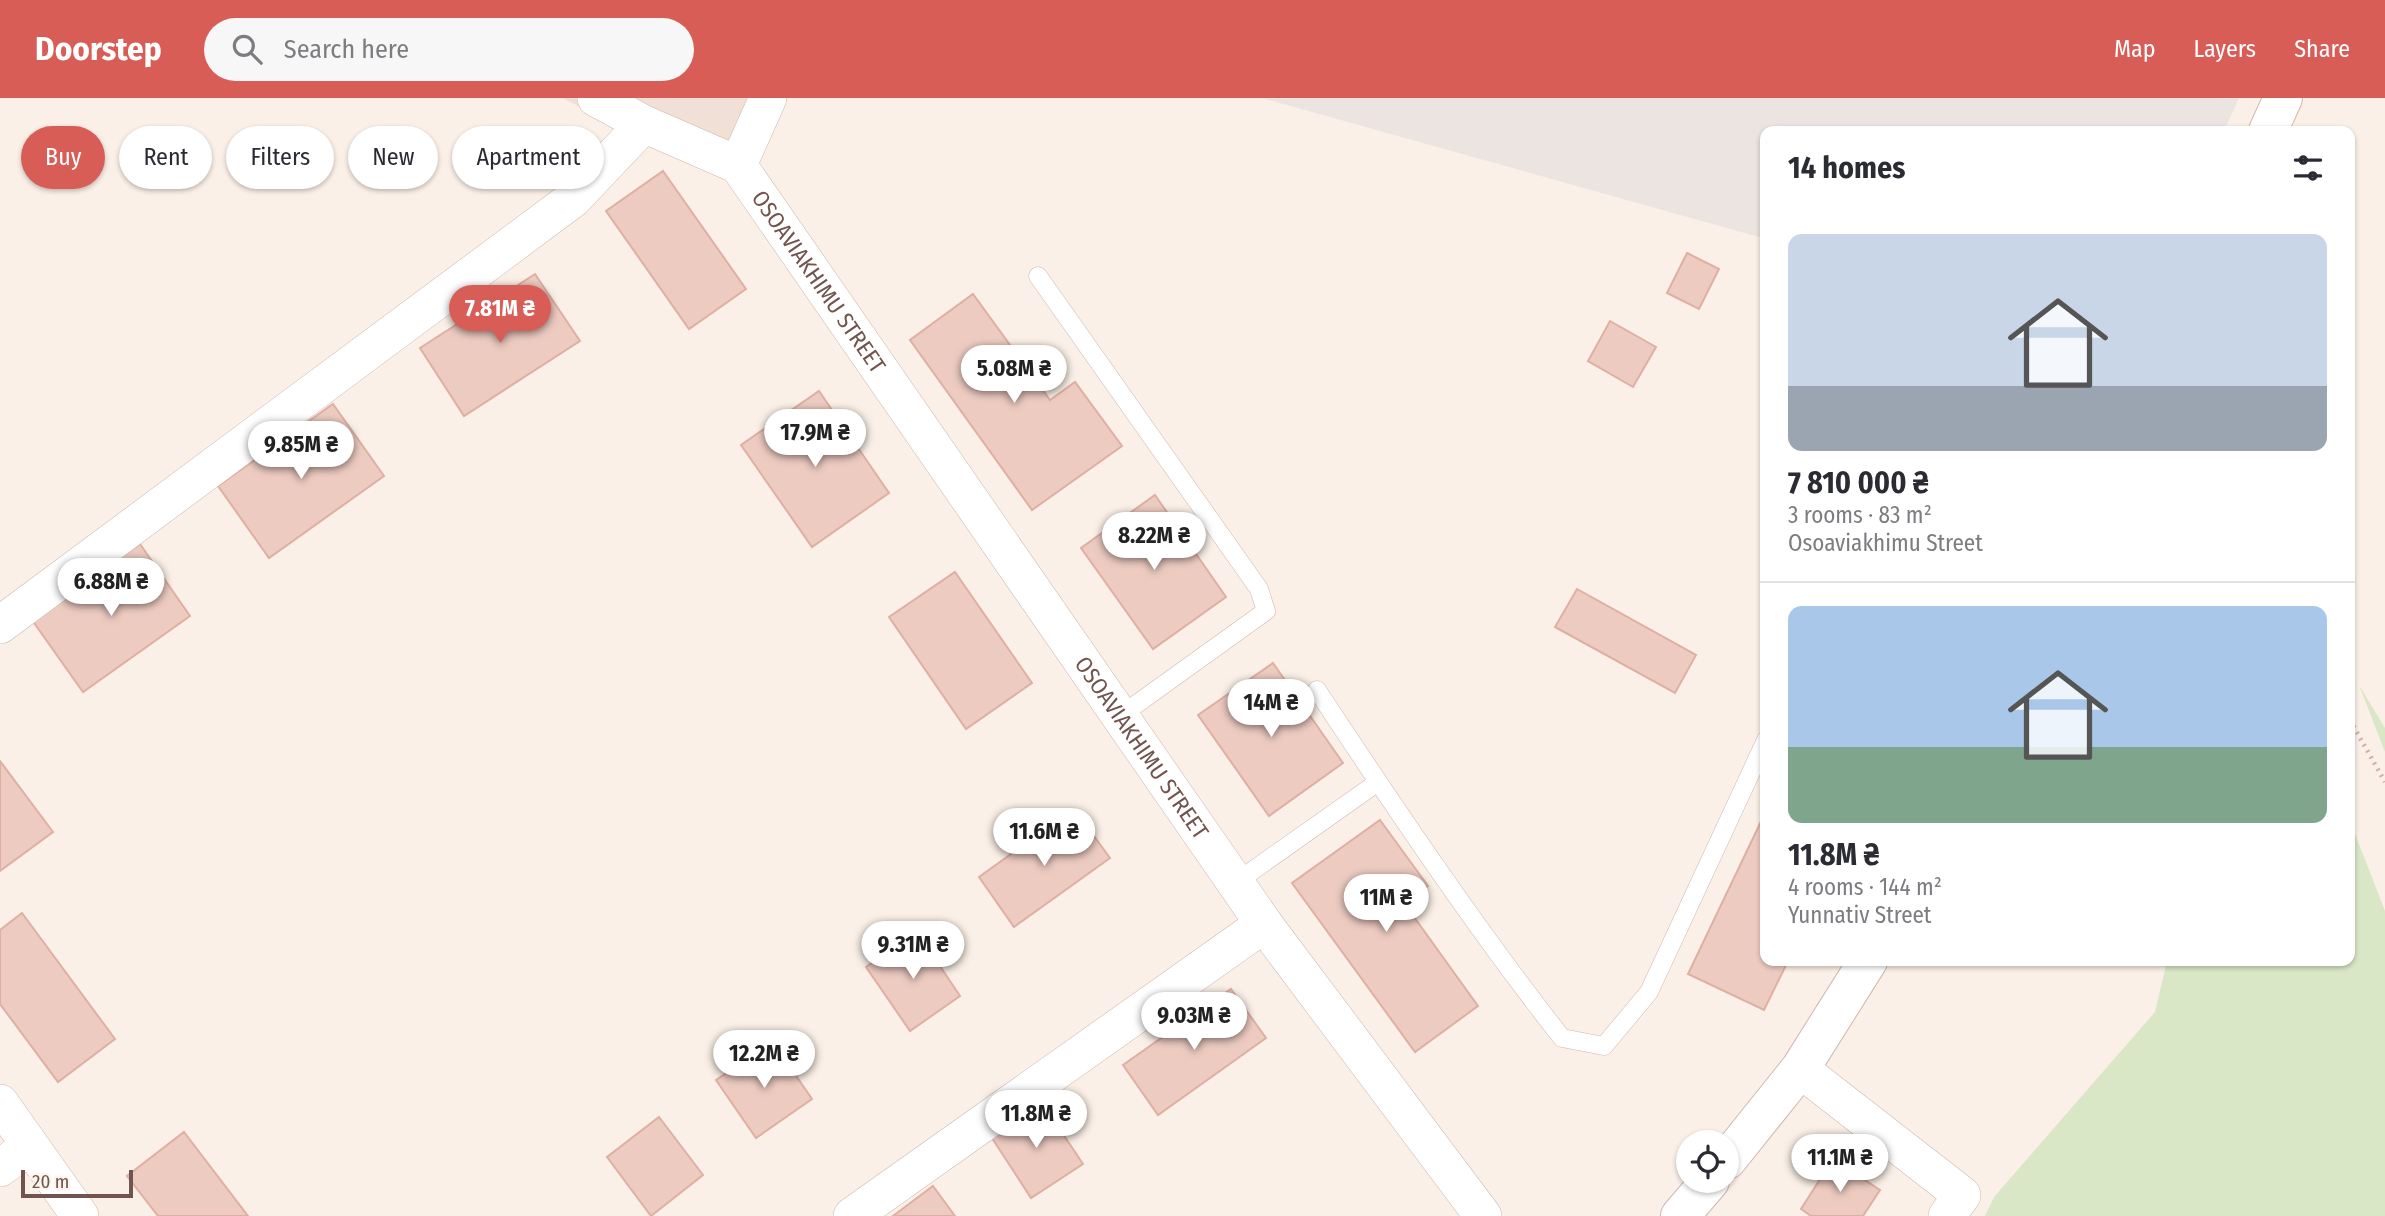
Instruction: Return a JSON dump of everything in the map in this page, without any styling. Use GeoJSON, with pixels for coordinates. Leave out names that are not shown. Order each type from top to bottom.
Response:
{"type":"FeatureCollection","features":[{"type":"Feature","properties":{"kind":"main road"},"geometry":{"type":"LineString","coordinates":[[2270,126],[2283,98]]}},
{"type":"Feature","properties":{"kind":"main road"},"geometry":{"type":"LineString","coordinates":[[1739,1145],[1800,1069],[1865,966]]}},
{"type":"Feature","properties":{"kind":"main road"},"geometry":{"type":"LineString","coordinates":[[1680,1216],[1700,1193]]}},
{"type":"Feature","properties":{"kind":"street","name":"OSOAVIAKHIMU STREET"},"geometry":{"type":"LineString","coordinates":[[596,98],[644,124],[738,165],[1264,924],[1483,1216]]}},
{"type":"Feature","properties":{"kind":"street"},"geometry":{"type":"LineString","coordinates":[[738,165],[768,98]]}},
{"type":"Feature","properties":{"kind":"street"},"geometry":{"type":"LineString","coordinates":[[0,625],[572,200],[644,124]]}},
{"type":"Feature","properties":{"kind":"street"},"geometry":{"type":"LineString","coordinates":[[852,1216],[1264,924]]}},
{"type":"Feature","properties":{"kind":"street"},"geometry":{"type":"LineString","coordinates":[[1800,1069],[1962,1195],[1947,1216]]}},
{"type":"Feature","properties":{"kind":"street"},"geometry":{"type":"LineString","coordinates":[[0,1103],[80,1216]]}},
{"type":"Feature","properties":{"kind":"street"},"geometry":{"type":"LineString","coordinates":[[0,1168],[30,1146]]}},
{"type":"Feature","properties":{"kind":"lane"},"geometry":{"type":"LineString","coordinates":[[1038,276],[1259,589],[1266,611],[1120,716]]}},
{"type":"Feature","properties":{"kind":"lane"},"geometry":{"type":"LineString","coordinates":[[1317,690],[1514,976],[1562,1038],[1604,1046],[1649,992],[1760,753]]}},
{"type":"Feature","properties":{"kind":"lane"},"geometry":{"type":"LineString","coordinates":[[1235,883],[1378,782]]}},
{"type":"Feature","properties":{"kind":"path"},"geometry":{"type":"LineString","coordinates":[[2355,729],[2385,782]]}},
{"type":"Feature","properties":{"kind":"shaded area"},"geometry":{"type":"Polygon","coordinates":[[[562,98],[788,98],[760,155],[607,120],[562,98]]]}},
{"type":"Feature","properties":{"kind":"shaded area"},"geometry":{"type":"Polygon","coordinates":[[[1262,98],[2239,98],[2226,126],[1760,126],[1760,237],[1262,98]]]}},
{"type":"Feature","properties":{"kind":"green space"},"geometry":{"type":"Polygon","coordinates":[[[2359,685],[2385,728],[2385,752],[2359,685]]]}},
{"type":"Feature","properties":{"kind":"green space"},"geometry":{"type":"Polygon","coordinates":[[[2355,834],[2385,911],[2385,1216],[1985,1216],[1994,1197],[2155,1012],[2166,966],[2355,966],[2355,834]]]}},
{"type":"Feature","properties":{"kind":"building"},"geometry":{"type":"Polygon","coordinates":[[[663,171],[746,289],[689,329],[606,211],[663,171]]]}},
{"type":"Feature","properties":{"kind":"building"},"geometry":{"type":"Polygon","coordinates":[[[1687,253],[1719,269],[1699,309],[1667,293],[1687,253]]]}},
{"type":"Feature","properties":{"kind":"building"},"geometry":{"type":"Polygon","coordinates":[[[535,274],[580,341],[464,416],[420,348],[535,274]]]}},
{"type":"Feature","properties":{"kind":"building"},"geometry":{"type":"Polygon","coordinates":[[[973,294],[1050,400],[1075,382],[1122,446],[1032,510],[910,340],[973,294]]]}},
{"type":"Feature","properties":{"kind":"building"},"geometry":{"type":"Polygon","coordinates":[[[1610,321],[1656,347],[1633,387],[1588,361],[1610,321]]]}},
{"type":"Feature","properties":{"kind":"building"},"geometry":{"type":"Polygon","coordinates":[[[819,391],[889,493],[812,547],[741,445],[819,391]]]}},
{"type":"Feature","properties":{"kind":"building"},"geometry":{"type":"Polygon","coordinates":[[[333,404],[384,476],[269,558],[218,486],[333,404]]]}},
{"type":"Feature","properties":{"kind":"building"},"geometry":{"type":"Polygon","coordinates":[[[1155,495],[1226,597],[1153,649],[1081,548],[1155,495]]]}},
{"type":"Feature","properties":{"kind":"building"},"geometry":{"type":"Polygon","coordinates":[[[140,544],[190,616],[83,692],[32,620],[140,544]]]}},
{"type":"Feature","properties":{"kind":"building"},"geometry":{"type":"Polygon","coordinates":[[[955,572],[1032,683],[966,729],[889,617],[955,572]]]}},
{"type":"Feature","properties":{"kind":"building"},"geometry":{"type":"Polygon","coordinates":[[[1577,589],[1696,655],[1675,693],[1555,627],[1577,589]]]}},
{"type":"Feature","properties":{"kind":"building"},"geometry":{"type":"Polygon","coordinates":[[[1273,663],[1343,763],[1269,816],[1198,715],[1273,663]]]}},
{"type":"Feature","properties":{"kind":"building"},"geometry":{"type":"Polygon","coordinates":[[[0,761],[53,832],[0,871],[0,761]]]}},
{"type":"Feature","properties":{"kind":"building"},"geometry":{"type":"Polygon","coordinates":[[[1074,809],[1110,858],[1014,927],[979,877],[1074,809]]]}},
{"type":"Feature","properties":{"kind":"building"},"geometry":{"type":"Polygon","coordinates":[[[1380,820],[1428,886],[1404,903],[1478,1006],[1415,1052],[1292,883],[1380,820]]]}},
{"type":"Feature","properties":{"kind":"building"},"geometry":{"type":"Polygon","coordinates":[[[1760,824],[1760,966],[1786,966],[1764,1010],[1688,974],[1760,824]]]}},
{"type":"Feature","properties":{"kind":"building"},"geometry":{"type":"Polygon","coordinates":[[[22,913],[115,1039],[58,1082],[0,1004],[0,930],[22,913]]]}},
{"type":"Feature","properties":{"kind":"building"},"geometry":{"type":"Polygon","coordinates":[[[917,932],[960,996],[910,1031],[866,967],[917,932]]]}},
{"type":"Feature","properties":{"kind":"building"},"geometry":{"type":"Polygon","coordinates":[[[1231,989],[1266,1038],[1158,1115],[1123,1065],[1231,989]]]}},
{"type":"Feature","properties":{"kind":"building"},"geometry":{"type":"Polygon","coordinates":[[[773,1042],[812,1099],[756,1138],[716,1080],[773,1042]]]}},
{"type":"Feature","properties":{"kind":"building"},"geometry":{"type":"Polygon","coordinates":[[[1041,1101],[1083,1164],[1031,1198],[990,1135],[1041,1101]]]}},
{"type":"Feature","properties":{"kind":"building"},"geometry":{"type":"Polygon","coordinates":[[[659,1117],[703,1175],[651,1216],[607,1157],[659,1117]]]}},
{"type":"Feature","properties":{"kind":"building"},"geometry":{"type":"Polygon","coordinates":[[[184,1132],[248,1216],[158,1216],[127,1176],[184,1132]]]}},
{"type":"Feature","properties":{"kind":"building"},"geometry":{"type":"Polygon","coordinates":[[[1833,1159],[1880,1190],[1863,1216],[1811,1216],[1801,1209],[1833,1159]]]}},
{"type":"Feature","properties":{"kind":"building"},"geometry":{"type":"Polygon","coordinates":[[[933,1186],[955,1216],[893,1216],[933,1186]]]}}]}
